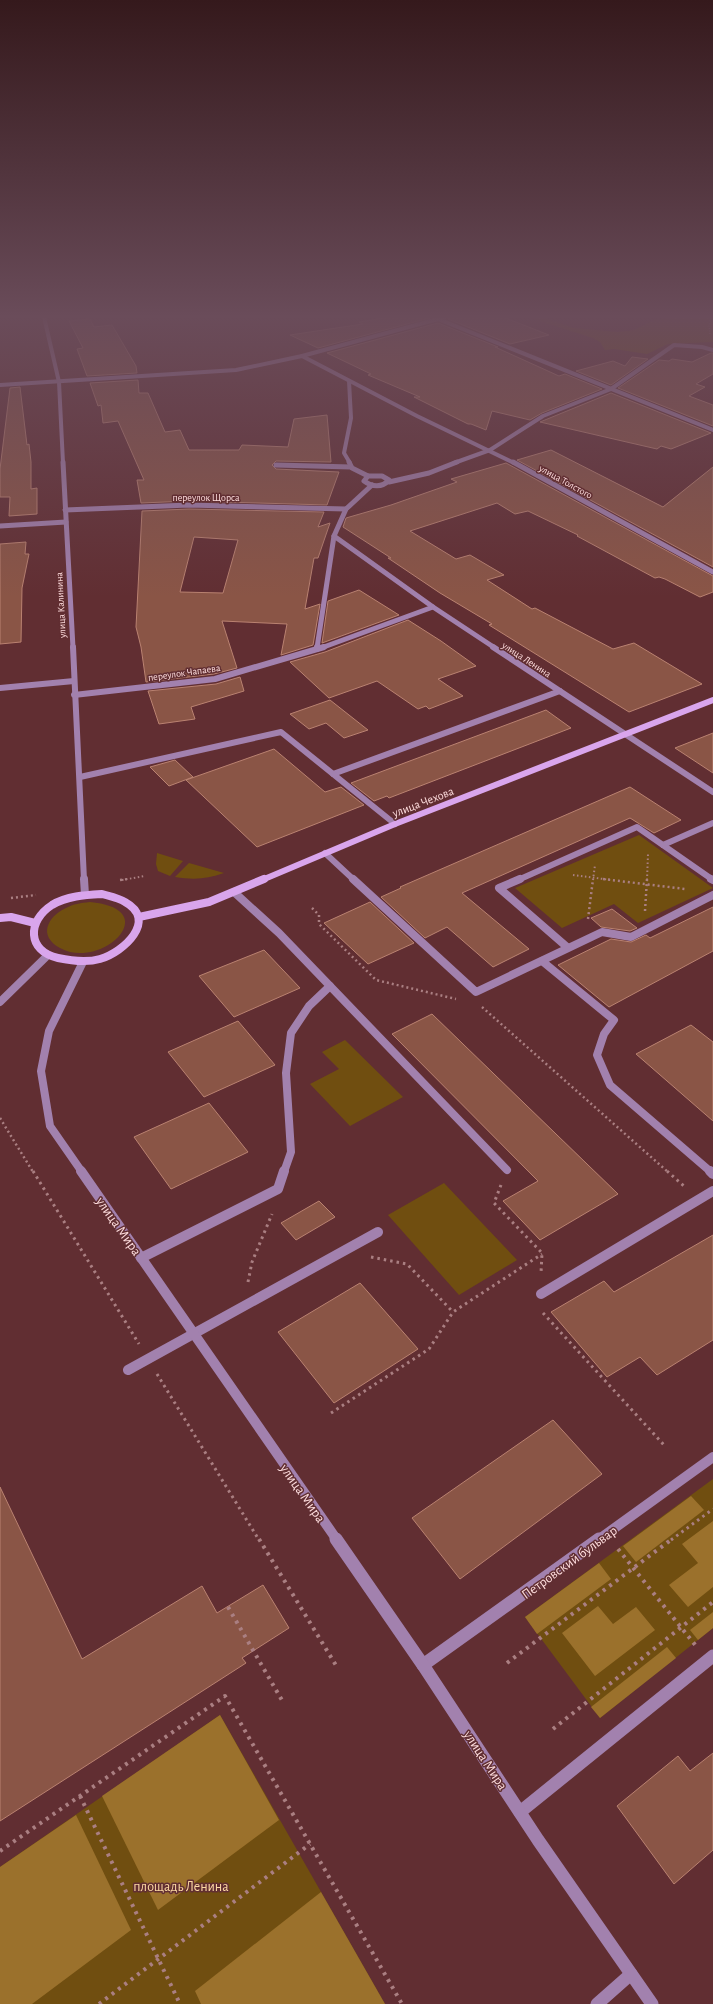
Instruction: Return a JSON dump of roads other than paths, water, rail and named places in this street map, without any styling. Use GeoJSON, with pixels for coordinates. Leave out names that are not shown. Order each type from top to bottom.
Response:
{"type":"FeatureCollection","features":[{"type":"Feature","properties":{"kind":"main road","name":"улица Чехова"},"geometry":{"type":"LineString","coordinates":[[139,917],[209,902],[395,824],[713,700]]}},
{"type":"Feature","properties":{"kind":"main road"},"geometry":{"type":"LineString","coordinates":[[84,894],[112,896],[125,902],[135,910],[139,917],[139,929],[131,943],[118,952],[100,959],[83,962],[64,961],[48,955],[40,949],[33,937],[35,923],[45,910],[66,898],[84,894]]}},
{"type":"Feature","properties":{"kind":"main road"},"geometry":{"type":"LineString","coordinates":[[0,918],[11,917],[35,923]]}},
{"type":"Feature","properties":{"kind":"street","name":"улица Калинина"},"geometry":{"type":"LineString","coordinates":[[60,411],[74,695],[80,777],[84,894]]}},
{"type":"Feature","properties":{"kind":"street"},"geometry":{"type":"LineString","coordinates":[[351,411],[352,418],[344,453],[351,467]]}},
{"type":"Feature","properties":{"kind":"street","name":"улица Толстого"},"geometry":{"type":"LineString","coordinates":[[406,411],[490,450],[713,572]]}},
{"type":"Feature","properties":{"kind":"street"},"geometry":{"type":"LineString","coordinates":[[368,476],[364,481],[372,485],[384,485],[389,482],[429,473],[490,450],[543,416],[556,411]]}},
{"type":"Feature","properties":{"kind":"street"},"geometry":{"type":"LineString","coordinates":[[666,411],[713,430]]}},
{"type":"Feature","properties":{"kind":"street"},"geometry":{"type":"LineString","coordinates":[[276,465],[351,467],[368,476],[384,476],[389,479],[389,482]]}},
{"type":"Feature","properties":{"kind":"street"},"geometry":{"type":"LineString","coordinates":[[317,649],[334,536],[346,509],[372,485]]}},
{"type":"Feature","properties":{"kind":"street","name":"переулок Щорса"},"geometry":{"type":"LineString","coordinates":[[65,510],[189,505],[346,509]]}},
{"type":"Feature","properties":{"kind":"street"},"geometry":{"type":"LineString","coordinates":[[0,526],[66,522]]}},
{"type":"Feature","properties":{"kind":"street","name":"улица Ленина"},"geometry":{"type":"LineString","coordinates":[[334,536],[432,607],[713,792]]}},
{"type":"Feature","properties":{"kind":"street","name":"переулок Чапаева"},"geometry":{"type":"LineString","coordinates":[[74,695],[215,679],[317,649],[432,607]]}},
{"type":"Feature","properties":{"kind":"street"},"geometry":{"type":"LineString","coordinates":[[0,688],[74,681]]}},
{"type":"Feature","properties":{"kind":"street"},"geometry":{"type":"LineString","coordinates":[[333,774],[560,691]]}},
{"type":"Feature","properties":{"kind":"street"},"geometry":{"type":"LineString","coordinates":[[80,777],[281,732],[395,824]]}},
{"type":"Feature","properties":{"kind":"street"},"geometry":{"type":"LineString","coordinates":[[663,845],[713,823]]}},
{"type":"Feature","properties":{"kind":"street"},"geometry":{"type":"LineString","coordinates":[[567,947],[499,888],[637,827],[713,880]]}},
{"type":"Feature","properties":{"kind":"street"},"geometry":{"type":"LineString","coordinates":[[325,853],[476,992],[542,961],[567,947],[602,932],[631,937],[713,895]]}},
{"type":"Feature","properties":{"kind":"street"},"geometry":{"type":"LineString","coordinates":[[234,892],[279,933],[507,1170]]}},
{"type":"Feature","properties":{"kind":"street"},"geometry":{"type":"LineString","coordinates":[[0,1002],[48,955]]}},
{"type":"Feature","properties":{"kind":"street"},"geometry":{"type":"LineString","coordinates":[[542,961],[614,1020],[604,1034],[598,1055],[610,1084],[713,1174]]}},
{"type":"Feature","properties":{"kind":"street","name":"улица Мира"},"geometry":{"type":"LineString","coordinates":[[83,962],[49,1031],[41,1071],[50,1126],[423,1665],[520,1812],[652,2004]]}},
{"type":"Feature","properties":{"kind":"street"},"geometry":{"type":"LineString","coordinates":[[141,1258],[278,1189],[291,1152],[286,1073],[291,1033],[309,1006],[330,986]]}},
{"type":"Feature","properties":{"kind":"street"},"geometry":{"type":"LineString","coordinates":[[541,1294],[713,1191]]}},
{"type":"Feature","properties":{"kind":"street"},"geometry":{"type":"LineString","coordinates":[[128,1370],[149,1360],[378,1232]]}},
{"type":"Feature","properties":{"kind":"street","name":"Петровский бульвар"},"geometry":{"type":"LineString","coordinates":[[423,1665],[481,1625],[713,1457]]}},
{"type":"Feature","properties":{"kind":"street"},"geometry":{"type":"LineString","coordinates":[[520,1812],[711,1658]]}},
{"type":"Feature","properties":{"kind":"street"},"geometry":{"type":"LineString","coordinates":[[597,2004],[631,1974]]}},
{"type":"Feature","properties":{"kind":"park label","name":"площадь Ленина"},"geometry":{"type":"Point","coordinates":[181,1886]}}]}
